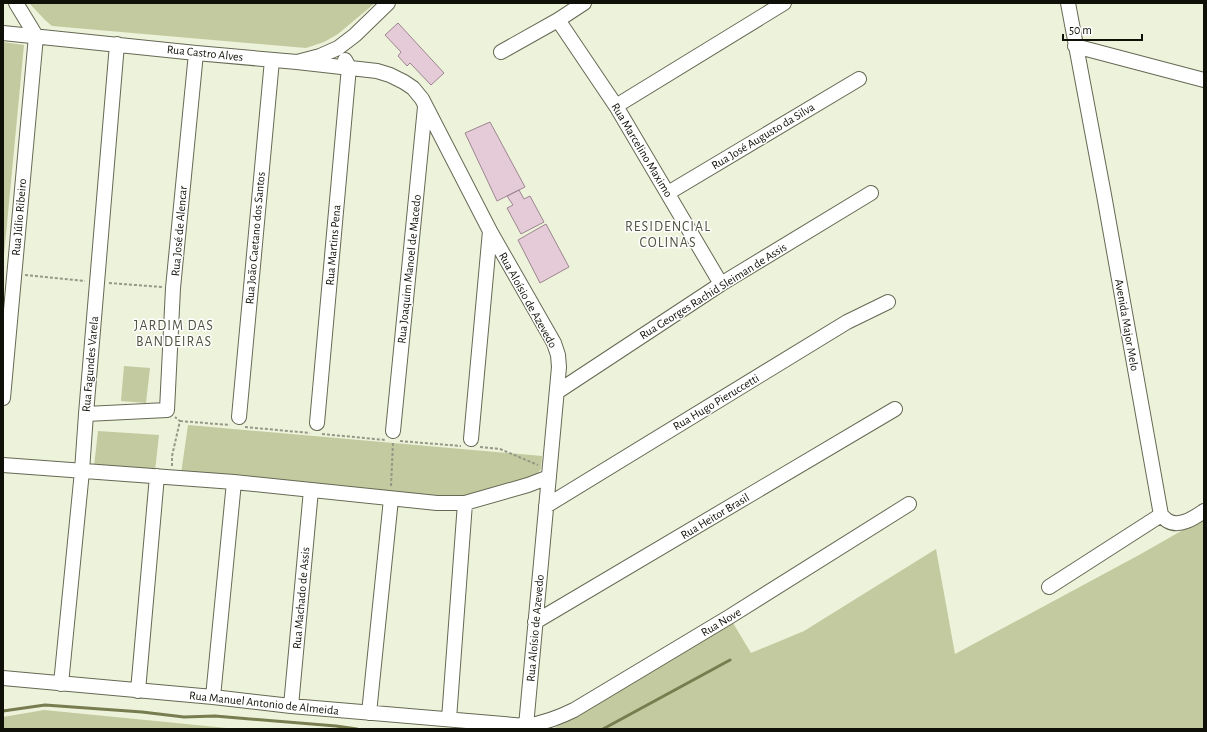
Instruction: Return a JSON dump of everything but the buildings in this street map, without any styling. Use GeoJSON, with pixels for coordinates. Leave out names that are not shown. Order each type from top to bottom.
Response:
{"type":"FeatureCollection","features":[{"type":"Feature","properties":{"kind":"street"},"geometry":{"type":"LineString","coordinates":[[16,3],[36,36]]}},
{"type":"Feature","properties":{"kind":"street","name":"Rua Castro Alves"},"geometry":{"type":"LineString","coordinates":[[3,33],[297,62],[320,56],[338,48],[355,35],[388,3]]}},
{"type":"Feature","properties":{"kind":"street"},"geometry":{"type":"LineString","coordinates":[[500,52],[558,20],[584,3]]}},
{"type":"Feature","properties":{"kind":"street"},"geometry":{"type":"LineString","coordinates":[[616,106],[784,3]]}},
{"type":"Feature","properties":{"kind":"street","name":"Avenida Major Melo"},"geometry":{"type":"LineString","coordinates":[[1068,3],[1161,515]]}},
{"type":"Feature","properties":{"kind":"street","name":"Rua Marcelino Maximo"},"geometry":{"type":"LineString","coordinates":[[558,20],[616,106],[721,284]]}},
{"type":"Feature","properties":{"kind":"street","name":"Rua Júlio Ribeiro"},"geometry":{"type":"LineString","coordinates":[[3,398],[4,366],[36,36]]}},
{"type":"Feature","properties":{"kind":"street","name":"Rua Fagundes Varela"},"geometry":{"type":"LineString","coordinates":[[61,684],[82,471],[117,44]]}},
{"type":"Feature","properties":{"kind":"street"},"geometry":{"type":"LineString","coordinates":[[1075,46],[1204,80]]}},
{"type":"Feature","properties":{"kind":"street"},"geometry":{"type":"LineString","coordinates":[[338,48],[349,67]]}},
{"type":"Feature","properties":{"kind":"street","name":"Rua José de Alencar"},"geometry":{"type":"LineString","coordinates":[[166,410],[174,288],[196,53]]}},
{"type":"Feature","properties":{"kind":"street","name":"Rua João Caetano dos Santos"},"geometry":{"type":"LineString","coordinates":[[239,423],[272,60]]}},
{"type":"Feature","properties":{"kind":"street","name":"Rua Aloísio de Azevedo"},"geometry":{"type":"LineString","coordinates":[[297,62],[377,71],[390,75],[413,88],[422,99],[490,231],[554,342],[558,355],[559,366],[526,726]]}},
{"type":"Feature","properties":{"kind":"street","name":"Rua Martins Pena"},"geometry":{"type":"LineString","coordinates":[[317,430],[349,67]]}},
{"type":"Feature","properties":{"kind":"street","name":"Rua José Augusto da Silva"},"geometry":{"type":"LineString","coordinates":[[668,193],[859,79]]}},
{"type":"Feature","properties":{"kind":"street","name":"Rua Joaquim Manoel de Macedo"},"geometry":{"type":"LineString","coordinates":[[393,436],[425,107]]}},
{"type":"Feature","properties":{"kind":"street","name":"Rua Georges Rachid Sleiman de Assis"},"geometry":{"type":"LineString","coordinates":[[556,392],[721,284],[871,193]]}},
{"type":"Feature","properties":{"kind":"street"},"geometry":{"type":"LineString","coordinates":[[470,444],[490,231]]}},
{"type":"Feature","properties":{"kind":"street","name":"Rua Hugo Pieruccetti"},"geometry":{"type":"LineString","coordinates":[[546,506],[847,322],[888,302]]}},
{"type":"Feature","properties":{"kind":"street","name":"Rua Heitor Brasil"},"geometry":{"type":"LineString","coordinates":[[535,622],[895,409]]}},
{"type":"Feature","properties":{"kind":"street"},"geometry":{"type":"LineString","coordinates":[[86,414],[166,410]]}},
{"type":"Feature","properties":{"kind":"street"},"geometry":{"type":"LineString","coordinates":[[3,465],[234,482],[437,503],[465,503],[528,485],[550,474]]}},
{"type":"Feature","properties":{"kind":"street"},"geometry":{"type":"LineString","coordinates":[[138,691],[164,477]]}},
{"type":"Feature","properties":{"kind":"street"},"geometry":{"type":"LineString","coordinates":[[213,697],[234,482]]}},
{"type":"Feature","properties":{"kind":"street","name":"Rua Machado de Assis"},"geometry":{"type":"LineString","coordinates":[[291,706],[311,490]]}},
{"type":"Feature","properties":{"kind":"street"},"geometry":{"type":"LineString","coordinates":[[369,713],[391,499]]}},
{"type":"Feature","properties":{"kind":"street"},"geometry":{"type":"LineString","coordinates":[[449,719],[465,503]]}},
{"type":"Feature","properties":{"kind":"street","name":"Rua Nove"},"geometry":{"type":"LineString","coordinates":[[526,726],[543,723],[574,710],[729,617],[909,504]]}},
{"type":"Feature","properties":{"kind":"street"},"geometry":{"type":"LineString","coordinates":[[1049,587],[1161,515],[1169,522],[1177,523],[1186,522],[1204,511]]}},
{"type":"Feature","properties":{"kind":"street","name":"Rua Manuel Antonio de Almeida"},"geometry":{"type":"LineString","coordinates":[[3,678],[213,697],[291,706],[526,726]]}},
{"type":"Feature","properties":{"kind":"path"},"geometry":{"type":"LineString","coordinates":[[166,410],[180,421],[239,423],[470,444],[500,449],[550,474]]}},
{"type":"Feature","properties":{"kind":"path"},"geometry":{"type":"LineString","coordinates":[[164,477],[172,456],[180,421]]}},
{"type":"Feature","properties":{"kind":"path"},"geometry":{"type":"LineString","coordinates":[[391,499],[393,436]]}},
{"type":"Feature","properties":{"kind":"green space"},"geometry":{"type":"Polygon","coordinates":[[[29,3],[375,3],[338,34],[324,42],[306,48],[52,26],[29,3]]]}},
{"type":"Feature","properties":{"kind":"green space"},"geometry":{"type":"Polygon","coordinates":[[[3,42],[24,45],[3,266],[3,42]]]}},
{"type":"Feature","properties":{"kind":"green space"},"geometry":{"type":"Polygon","coordinates":[[[124,366],[150,368],[146,403],[121,401],[124,366]]]}},
{"type":"Feature","properties":{"kind":"green space"},"geometry":{"type":"Polygon","coordinates":[[[188,425],[542,456],[541,469],[535,477],[475,496],[447,500],[181,474],[188,425]]]}},
{"type":"Feature","properties":{"kind":"green space"},"geometry":{"type":"Polygon","coordinates":[[[98,431],[159,435],[155,471],[94,466],[98,431]]]}},
{"type":"Feature","properties":{"kind":"green space"},"geometry":{"type":"Polygon","coordinates":[[[1204,518],[1204,729],[553,729],[733,623],[751,653],[804,631],[936,549],[955,654],[1139,555],[1204,518]]]}},
{"type":"Feature","properties":{"kind":"green space"},"geometry":{"type":"Polygon","coordinates":[[[44,710],[237,729],[3,729],[3,717],[44,710]]]}},
{"type":"Feature","properties":{"kind":"waterway"},"geometry":{"type":"LineString","coordinates":[[603,729],[730,660]]}},
{"type":"Feature","properties":{"kind":"waterway"},"geometry":{"type":"LineString","coordinates":[[3,711],[45,705],[142,712],[184,717],[215,716],[357,729]]}},
{"type":"Feature","properties":{"kind":"district","name":"RESIDENCIAL COLINAS"},"geometry":{"type":"Point","coordinates":[668,236]}},
{"type":"Feature","properties":{"kind":"district","name":"JARDIM DAS BANDEIRAS"},"geometry":{"type":"Point","coordinates":[174,334]}}]}
